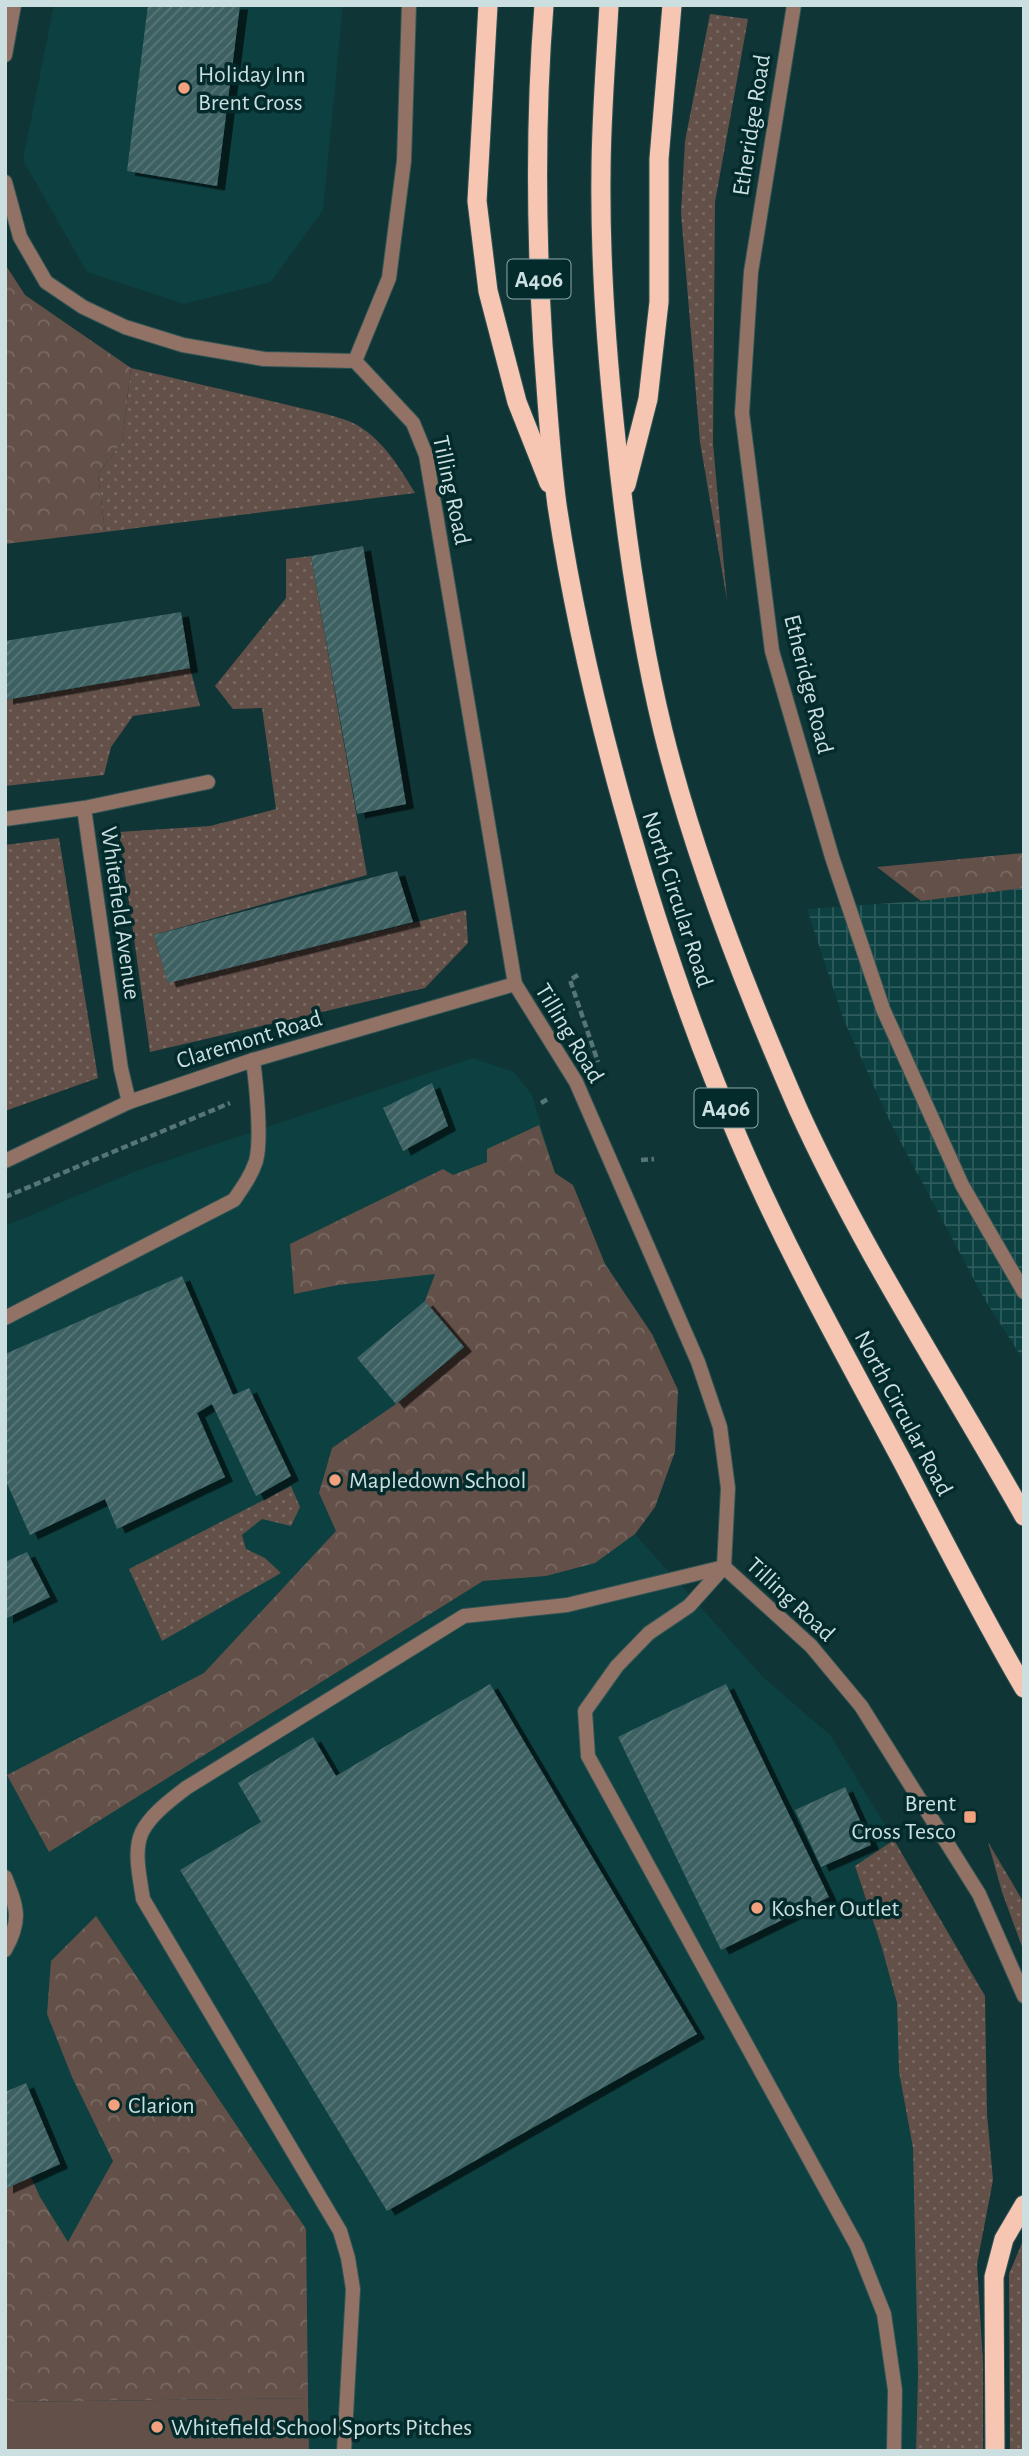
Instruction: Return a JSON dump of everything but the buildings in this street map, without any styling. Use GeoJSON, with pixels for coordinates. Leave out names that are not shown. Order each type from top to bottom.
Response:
{"type":"FeatureCollection","features":[{"type":"Feature","properties":{"kind":"highway","name":"A406"},"geometry":{"type":"LineString","coordinates":[[488,5],[477,201],[488,291],[517,402],[557,504]]}},
{"type":"Feature","properties":{"kind":"highway","name":"North Circular Road"},"geometry":{"type":"LineString","coordinates":[[544,5],[536,172],[546,386],[557,504],[579,626],[607,747],[664,945],[739,1141],[783,1234],[1024,1688]]}},
{"type":"Feature","properties":{"kind":"highway","name":"North Circular Road"},"geometry":{"type":"LineString","coordinates":[[609,5],[601,172],[602,279],[622,499],[639,614],[663,732],[696,846],[764,1027],[799,1110],[847,1207],[891,1287],[1024,1516]]}},
{"type":"Feature","properties":{"kind":"highway","name":"A406"},"geometry":{"type":"LineString","coordinates":[[622,499],[648,398],[659,302],[659,159],[672,5]]}},
{"type":"Feature","properties":{"kind":"highway","name":"A406"},"geometry":{"type":"LineString","coordinates":[[1012,1667],[1024,1704]]}},
{"type":"Feature","properties":{"kind":"highway"},"geometry":{"type":"LineString","coordinates":[[995,2451],[994,2277],[1004,2239],[1024,2205]]}},
{"type":"Feature","properties":{"kind":"street"},"geometry":{"type":"LineString","coordinates":[[5,55],[14,5]]}},
{"type":"Feature","properties":{"kind":"street"},"geometry":{"type":"LineString","coordinates":[[5,182],[20,237],[46,282],[83,307],[125,327],[183,345],[264,359],[355,361],[389,278],[404,161],[409,5]]}},
{"type":"Feature","properties":{"kind":"street","name":"Etheridge Road"},"geometry":{"type":"LineString","coordinates":[[794,5],[751,272],[742,413],[772,651],[832,857],[883,1009],[962,1185],[1024,1292]]}},
{"type":"Feature","properties":{"kind":"street","name":"Tilling Road"},"geometry":{"type":"LineString","coordinates":[[355,361],[413,423],[426,455],[514,984],[576,1083],[698,1362],[720,1427],[728,1488],[724,1567],[811,1646],[862,1706],[978,1894],[1024,1996]]}},
{"type":"Feature","properties":{"kind":"street"},"geometry":{"type":"LineString","coordinates":[[84,808],[208,782]]}},
{"type":"Feature","properties":{"kind":"street","name":"Whitefield Avenue"},"geometry":{"type":"LineString","coordinates":[[5,819],[84,808],[121,1069],[129,1102]]}},
{"type":"Feature","properties":{"kind":"street","name":"Claremont Road"},"geometry":{"type":"LineString","coordinates":[[5,1161],[129,1102],[253,1059],[514,984]]}},
{"type":"Feature","properties":{"kind":"street"},"geometry":{"type":"LineString","coordinates":[[5,1318],[234,1200],[248,1180],[257,1157],[257,1094],[253,1059]]}},
{"type":"Feature","properties":{"kind":"street"},"geometry":{"type":"LineString","coordinates":[[344,2451],[353,2289],[340,2231],[143,1899],[137,1863],[142,1832],[162,1808],[186,1788],[464,1616],[567,1605],[724,1567]]}},
{"type":"Feature","properties":{"kind":"street"},"geometry":{"type":"LineString","coordinates":[[724,1567],[689,1606],[649,1633],[617,1666],[585,1711],[588,1756],[858,2246],[884,2314],[895,2390],[894,2451]]}},
{"type":"Feature","properties":{"kind":"street"},"geometry":{"type":"LineString","coordinates":[[5,1877],[17,1907],[15,1932],[5,1950]]}},
{"type":"Feature","properties":{"kind":"path"},"geometry":{"type":"LineString","coordinates":[[578,975],[570,980],[602,1072]]}},
{"type":"Feature","properties":{"kind":"path"},"geometry":{"type":"LineString","coordinates":[[5,1197],[238,1099],[257,1094]]}},
{"type":"Feature","properties":{"kind":"path"},"geometry":{"type":"LineString","coordinates":[[541,1103],[548,1099]]}},
{"type":"Feature","properties":{"kind":"path"},"geometry":{"type":"LineString","coordinates":[[636,1148],[642,1161],[653,1159]]}},
{"type":"Feature","properties":{"kind":"shaded area"},"geometry":{"type":"Polygon","coordinates":[[[54,5],[343,5],[323,210],[271,282],[184,304],[87,272],[23,160],[54,5]]]}},
{"type":"Feature","properties":{"kind":"shaded area"},"geometry":{"type":"Polygon","coordinates":[[[1024,888],[1024,1361],[985,1300],[891,1124],[843,1018],[807,909],[921,901],[1024,888]]]}},
{"type":"Feature","properties":{"kind":"shaded area"},"geometry":{"type":"Polygon","coordinates":[[[473,1058],[514,1072],[532,1095],[555,1173],[573,1185],[605,1264],[652,1334],[678,1390],[675,1452],[655,1507],[635,1534],[762,1676],[831,1736],[894,1840],[855,1867],[897,2003],[899,2072],[913,2148],[918,2374],[916,2451],[309,2451],[308,2399],[5,2402],[5,1226],[136,1171],[473,1058]]]}},
{"type":"Feature","properties":{"kind":"green space"},"geometry":{"type":"Polygon","coordinates":[[[710,14],[748,19],[715,202],[713,443],[727,600],[700,442],[681,213],[685,141],[710,14]]]}},
{"type":"Feature","properties":{"kind":"green space"},"geometry":{"type":"Polygon","coordinates":[[[5,264],[25,295],[131,368],[122,442],[98,474],[105,532],[5,544],[5,264]]]}},
{"type":"Feature","properties":{"kind":"green space"},"geometry":{"type":"Polygon","coordinates":[[[131,368],[326,414],[353,423],[383,447],[415,493],[105,532],[98,474],[122,442],[131,368]]]}},
{"type":"Feature","properties":{"kind":"green space"},"geometry":{"type":"Polygon","coordinates":[[[311,556],[367,875],[154,935],[168,982],[466,910],[468,943],[425,988],[150,1052],[119,832],[210,826],[276,809],[262,708],[233,709],[215,686],[286,598],[286,559],[311,556]]]}},
{"type":"Feature","properties":{"kind":"green space"},"geometry":{"type":"Polygon","coordinates":[[[190,668],[200,706],[133,716],[111,747],[104,775],[5,786],[5,700],[190,668]]]}},
{"type":"Feature","properties":{"kind":"green space"},"geometry":{"type":"Polygon","coordinates":[[[59,838],[98,1078],[5,1111],[5,845],[59,838]]]}},
{"type":"Feature","properties":{"kind":"green space"},"geometry":{"type":"Polygon","coordinates":[[[1024,853],[1024,888],[921,901],[877,867],[1024,853]]]}},
{"type":"Feature","properties":{"kind":"green space"},"geometry":{"type":"Polygon","coordinates":[[[539,1125],[555,1173],[573,1185],[605,1264],[652,1334],[678,1390],[675,1452],[655,1507],[635,1534],[595,1563],[546,1576],[483,1581],[49,1852],[7,1775],[204,1673],[336,1531],[319,1493],[332,1448],[396,1404],[464,1347],[425,1301],[435,1274],[338,1285],[294,1294],[290,1244],[443,1169],[453,1175],[487,1162],[487,1149],[539,1125]]]}},
{"type":"Feature","properties":{"kind":"green space"},"geometry":{"type":"Polygon","coordinates":[[[291,1486],[300,1507],[291,1526],[262,1519],[242,1535],[246,1549],[265,1558],[281,1573],[162,1641],[129,1569],[291,1486]]]}},
{"type":"Feature","properties":{"kind":"green space"},"geometry":{"type":"Polygon","coordinates":[[[894,1840],[985,1996],[987,2114],[993,2180],[977,2264],[983,2362],[983,2451],[916,2451],[918,2374],[913,2148],[899,2072],[897,2003],[855,1866],[894,1840]]]}},
{"type":"Feature","properties":{"kind":"green space"},"geometry":{"type":"Polygon","coordinates":[[[988,1842],[1024,1903],[1024,1952],[1002,1892],[988,1842]]]}},
{"type":"Feature","properties":{"kind":"green space","name":"Clarion"},"geometry":{"type":"Polygon","coordinates":[[[96,1916],[306,2229],[308,2398],[5,2402],[5,2189],[31,2177],[68,2242],[113,2161],[72,2077],[47,2014],[51,1961],[96,1916]]]}},
{"type":"Feature","properties":{"kind":"green space"},"geometry":{"type":"Polygon","coordinates":[[[1024,2238],[1024,2451],[1010,2451],[1009,2274],[1024,2238]]]}},
{"type":"Feature","properties":{"kind":"green space","name":"Whitefield School Sports Pitches"},"geometry":{"type":"Polygon","coordinates":[[[308,2398],[309,2451],[5,2451],[5,2402],[308,2398]]]}},
{"type":"Feature","properties":{"kind":"place","name":"Holiday Inn Brent Cross"},"geometry":{"type":"Point","coordinates":[184,88]}},
{"type":"Feature","properties":{"kind":"place","name":"Mapledown School"},"geometry":{"type":"Point","coordinates":[335,1480]}},
{"type":"Feature","properties":{"kind":"place","name":"Brent Cross Tesco"},"geometry":{"type":"Point","coordinates":[970,1817]}},
{"type":"Feature","properties":{"kind":"place","name":"Kosher Outlet"},"geometry":{"type":"Point","coordinates":[757,1908]}},
{"type":"Feature","properties":{"kind":"place","name":"Clarion"},"geometry":{"type":"Point","coordinates":[114,2105]}},
{"type":"Feature","properties":{"kind":"place","name":"Whitefield School Sports Pitches"},"geometry":{"type":"Point","coordinates":[157,2427]}}]}
